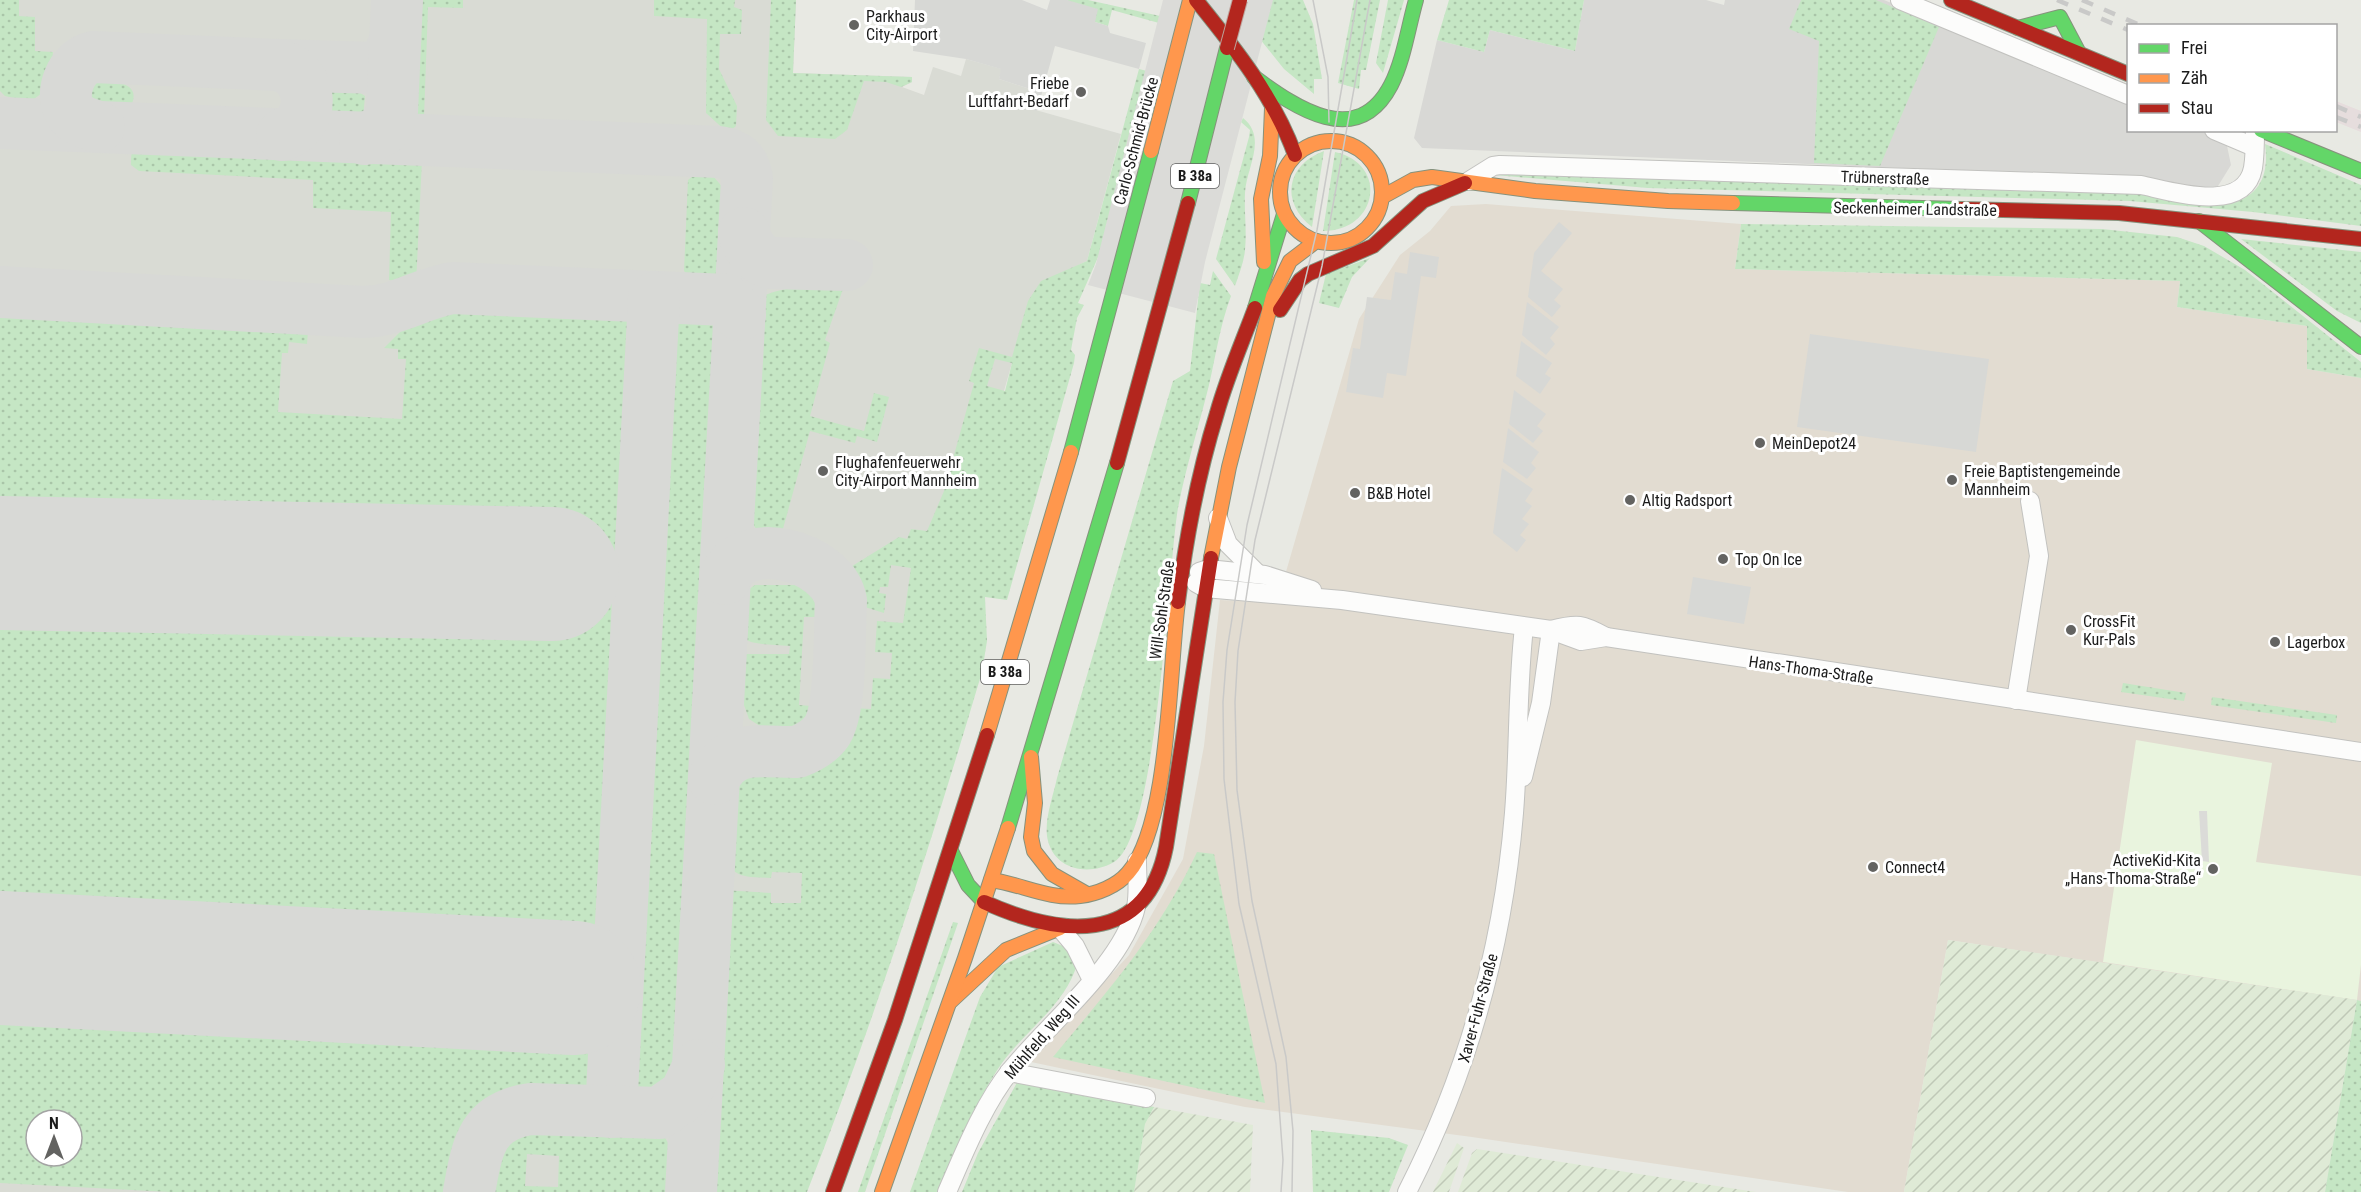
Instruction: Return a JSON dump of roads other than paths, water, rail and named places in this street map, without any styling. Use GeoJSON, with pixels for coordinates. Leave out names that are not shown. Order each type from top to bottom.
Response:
{"type":"FeatureCollection","features":[{"type":"Feature","properties":{"kind":"main road","name":"Carlo-Schmid-Brücke"},"geometry":{"type":"LineString","coordinates":[[951,851],[1059,493],[1190,0]]}},
{"type":"Feature","properties":{"kind":"main road"},"geometry":{"type":"LineString","coordinates":[[1197,0],[1254,77],[1292,143],[1295,155]]}},
{"type":"Feature","properties":{"kind":"main road","name":"B 38a"},"geometry":{"type":"LineString","coordinates":[[882,1192],[984,902],[1030,755],[1162,304],[1240,0]]}},
{"type":"Feature","properties":{"kind":"main road"},"geometry":{"type":"LineString","coordinates":[[1378,124],[1386,108],[1416,0]]}},
{"type":"Feature","properties":{"kind":"main road"},"geometry":{"type":"LineString","coordinates":[[1951,0],[2127,74]]}},
{"type":"Feature","properties":{"kind":"main road"},"geometry":{"type":"LineString","coordinates":[[2018,28],[2045,23],[2060,16],[2079,53]]}},
{"type":"Feature","properties":{"kind":"main road"},"geometry":{"type":"LineString","coordinates":[[1254,77],[1286,101],[1319,116],[1348,120],[1369,112],[1380,102],[1391,84]]}},
{"type":"Feature","properties":{"kind":"main road"},"geometry":{"type":"LineString","coordinates":[[1268,88],[1299,125],[1321,142]]}},
{"type":"Feature","properties":{"kind":"main road"},"geometry":{"type":"LineString","coordinates":[[1264,278],[1261,199],[1270,156],[1272,108]]}},
{"type":"Feature","properties":{"kind":"main road"},"geometry":{"type":"LineString","coordinates":[[2257,136],[2361,171]]}},
{"type":"Feature","properties":{"kind":"main road"},"geometry":{"type":"LineString","coordinates":[[1355,147],[1367,137]]}},
{"type":"Feature","properties":{"kind":"main road"},"geometry":{"type":"LineString","coordinates":[[1321,142],[1344,142],[1355,147],[1369,158],[1379,173],[1382,197],[1375,219],[1359,235],[1338,244],[1315,242],[1299,233],[1284,214],[1279,187],[1284,170],[1295,155],[1321,142]]}},
{"type":"Feature","properties":{"kind":"main road","name":"Seckenheimer Landstraße"},"geometry":{"type":"LineString","coordinates":[[1382,197],[1413,180],[1432,177],[1535,191],[1668,201],[2119,213],[2196,219],[2361,238]]}},
{"type":"Feature","properties":{"kind":"main road"},"geometry":{"type":"LineString","coordinates":[[1266,333],[1294,289],[1308,274],[1373,246],[1423,201],[1469,181]]}},
{"type":"Feature","properties":{"kind":"main road","name":"Will-Sohl-Straße"},"geometry":{"type":"LineString","coordinates":[[991,880],[1007,881],[1048,895],[1070,897],[1087,894],[1118,883],[1137,861],[1150,823],[1158,782],[1183,575],[1198,482],[1216,414],[1278,240],[1284,214]]}},
{"type":"Feature","properties":{"kind":"main road"},"geometry":{"type":"LineString","coordinates":[[2196,219],[2361,347]]}},
{"type":"Feature","properties":{"kind":"main road"},"geometry":{"type":"LineString","coordinates":[[951,851],[968,885],[984,902],[1002,911],[1060,928],[1085,928],[1110,922],[1136,907],[1154,884],[1163,856],[1217,516],[1243,409],[1266,333],[1274,295],[1287,266],[1302,249],[1315,242]]}},
{"type":"Feature","properties":{"kind":"main road"},"geometry":{"type":"LineString","coordinates":[[2344,332],[2361,334]]}},
{"type":"Feature","properties":{"kind":"main road"},"geometry":{"type":"LineString","coordinates":[[1030,755],[1035,808],[1031,842],[1042,864],[1055,876],[1087,894]]}},
{"type":"Feature","properties":{"kind":"main road","name":"B 38a"},"geometry":{"type":"LineString","coordinates":[[832,1192],[900,1006],[951,851]]}},
{"type":"Feature","properties":{"kind":"main road"},"geometry":{"type":"LineString","coordinates":[[935,900],[968,885],[991,880]]}},
{"type":"Feature","properties":{"kind":"main road"},"geometry":{"type":"LineString","coordinates":[[950,1002],[1006,950],[1060,928]]}},
{"type":"Feature","properties":{"kind":"street"},"geometry":{"type":"LineString","coordinates":[[1900,0],[2127,95]]}},
{"type":"Feature","properties":{"kind":"street"},"geometry":{"type":"LineString","coordinates":[[2228,132],[2257,136]]}},
{"type":"Feature","properties":{"kind":"street","name":"Trübnerstraße"},"geometry":{"type":"LineString","coordinates":[[1469,181],[1493,166],[1500,165],[2141,185],[2197,196],[2223,196],[2243,186],[2253,170],[2257,136]]}},
{"type":"Feature","properties":{"kind":"street"},"geometry":{"type":"LineString","coordinates":[[2016,700],[2039,556],[2030,501]]}},
{"type":"Feature","properties":{"kind":"street","name":"Hans-Thoma-Straße"},"geometry":{"type":"LineString","coordinates":[[1217,516],[1228,544],[1258,574]]}},
{"type":"Feature","properties":{"kind":"street","name":"Hans-Thoma-Straße"},"geometry":{"type":"LineString","coordinates":[[1183,575],[1208,569],[1258,574],[1342,600]]}},
{"type":"Feature","properties":{"kind":"street","name":"Hans-Thoma-Straße"},"geometry":{"type":"LineString","coordinates":[[1183,575],[1205,588],[1342,600],[1551,630],[1581,641],[1606,637],[2361,752]]}},
{"type":"Feature","properties":{"kind":"street","name":"Xaver-Fuhr-Straße"},"geometry":{"type":"LineString","coordinates":[[1407,1192],[1439,1128],[1474,1033],[1499,924],[1514,813],[1519,665],[1524,627]]}},
{"type":"Feature","properties":{"kind":"street","name":"Xaver-Fuhr-Straße"},"geometry":{"type":"LineString","coordinates":[[1514,813],[1541,703],[1551,630]]}},
{"type":"Feature","properties":{"kind":"street","name":"Mühlfeld, Weg III"},"geometry":{"type":"LineString","coordinates":[[947,1192],[969,1141],[1009,1072],[1092,980],[1124,939],[1136,907],[1137,861]]}},
{"type":"Feature","properties":{"kind":"street"},"geometry":{"type":"LineString","coordinates":[[1060,928],[1075,946],[1092,980]]}},
{"type":"Feature","properties":{"kind":"street"},"geometry":{"type":"LineString","coordinates":[[1009,1072],[1146,1098]]}},
{"type":"Feature","properties":{"kind":"tram line"},"geometry":{"type":"LineString","coordinates":[[1313,0],[1328,77],[1329,122]]}},
{"type":"Feature","properties":{"kind":"tram line"},"geometry":{"type":"LineString","coordinates":[[1281,1192],[1283,1160],[1276,1064],[1239,904],[1224,779],[1223,702],[1227,650],[1247,525],[1317,230],[1357,0]]}},
{"type":"Feature","properties":{"kind":"tram line"},"geometry":{"type":"LineString","coordinates":[[1292,1192],[1293,1131],[1286,1057],[1252,901],[1237,790],[1235,702],[1238,651],[1255,540],[1322,266],[1370,0]]}},
{"type":"Feature","properties":{"kind":"railway"},"geometry":{"type":"LineString","coordinates":[[2057,0],[2127,30]]}},
{"type":"Feature","properties":{"kind":"railway"},"geometry":{"type":"LineString","coordinates":[[2082,0],[2137,24]]}},
{"type":"Feature","properties":{"kind":"railway"},"geometry":{"type":"LineString","coordinates":[[2337,106],[2361,117]]}},
{"type":"Feature","properties":{"kind":"railway"},"geometry":{"type":"LineString","coordinates":[[2337,117],[2361,127]]}},
{"type":"Feature","properties":{"kind":"place","name":"Parkhaus City-Airport"},"geometry":{"type":"Point","coordinates":[854,25]}},
{"type":"Feature","properties":{"kind":"place","name":"Friebe Luftfahrt-Bedarf"},"geometry":{"type":"Point","coordinates":[1081,92]}},
{"type":"Feature","properties":{"kind":"place","name":"MeinDepot24"},"geometry":{"type":"Point","coordinates":[1760,443]}},
{"type":"Feature","properties":{"kind":"place","name":"Flughafenfeuerwehr City-Airport Mannheim"},"geometry":{"type":"Point","coordinates":[823,471]}},
{"type":"Feature","properties":{"kind":"place","name":"Freie Baptistengemeinde Mannheim"},"geometry":{"type":"Point","coordinates":[1952,480]}},
{"type":"Feature","properties":{"kind":"place","name":"B&B Hotel"},"geometry":{"type":"Point","coordinates":[1355,493]}},
{"type":"Feature","properties":{"kind":"place","name":"Altig Radsport"},"geometry":{"type":"Point","coordinates":[1630,500]}},
{"type":"Feature","properties":{"kind":"place","name":"Top On Ice"},"geometry":{"type":"Point","coordinates":[1723,559]}},
{"type":"Feature","properties":{"kind":"place","name":"CrossFit Kur-Pals"},"geometry":{"type":"Point","coordinates":[2071,630]}},
{"type":"Feature","properties":{"kind":"place","name":"Lagerbox"},"geometry":{"type":"Point","coordinates":[2275,642]}},
{"type":"Feature","properties":{"kind":"place","name":"Connect4"},"geometry":{"type":"Point","coordinates":[1873,867]}},
{"type":"Feature","properties":{"kind":"place","name":"ActiveKid-Kita „Hans-Thoma-Straße“"},"geometry":{"type":"Point","coordinates":[2213,869]}}]}
